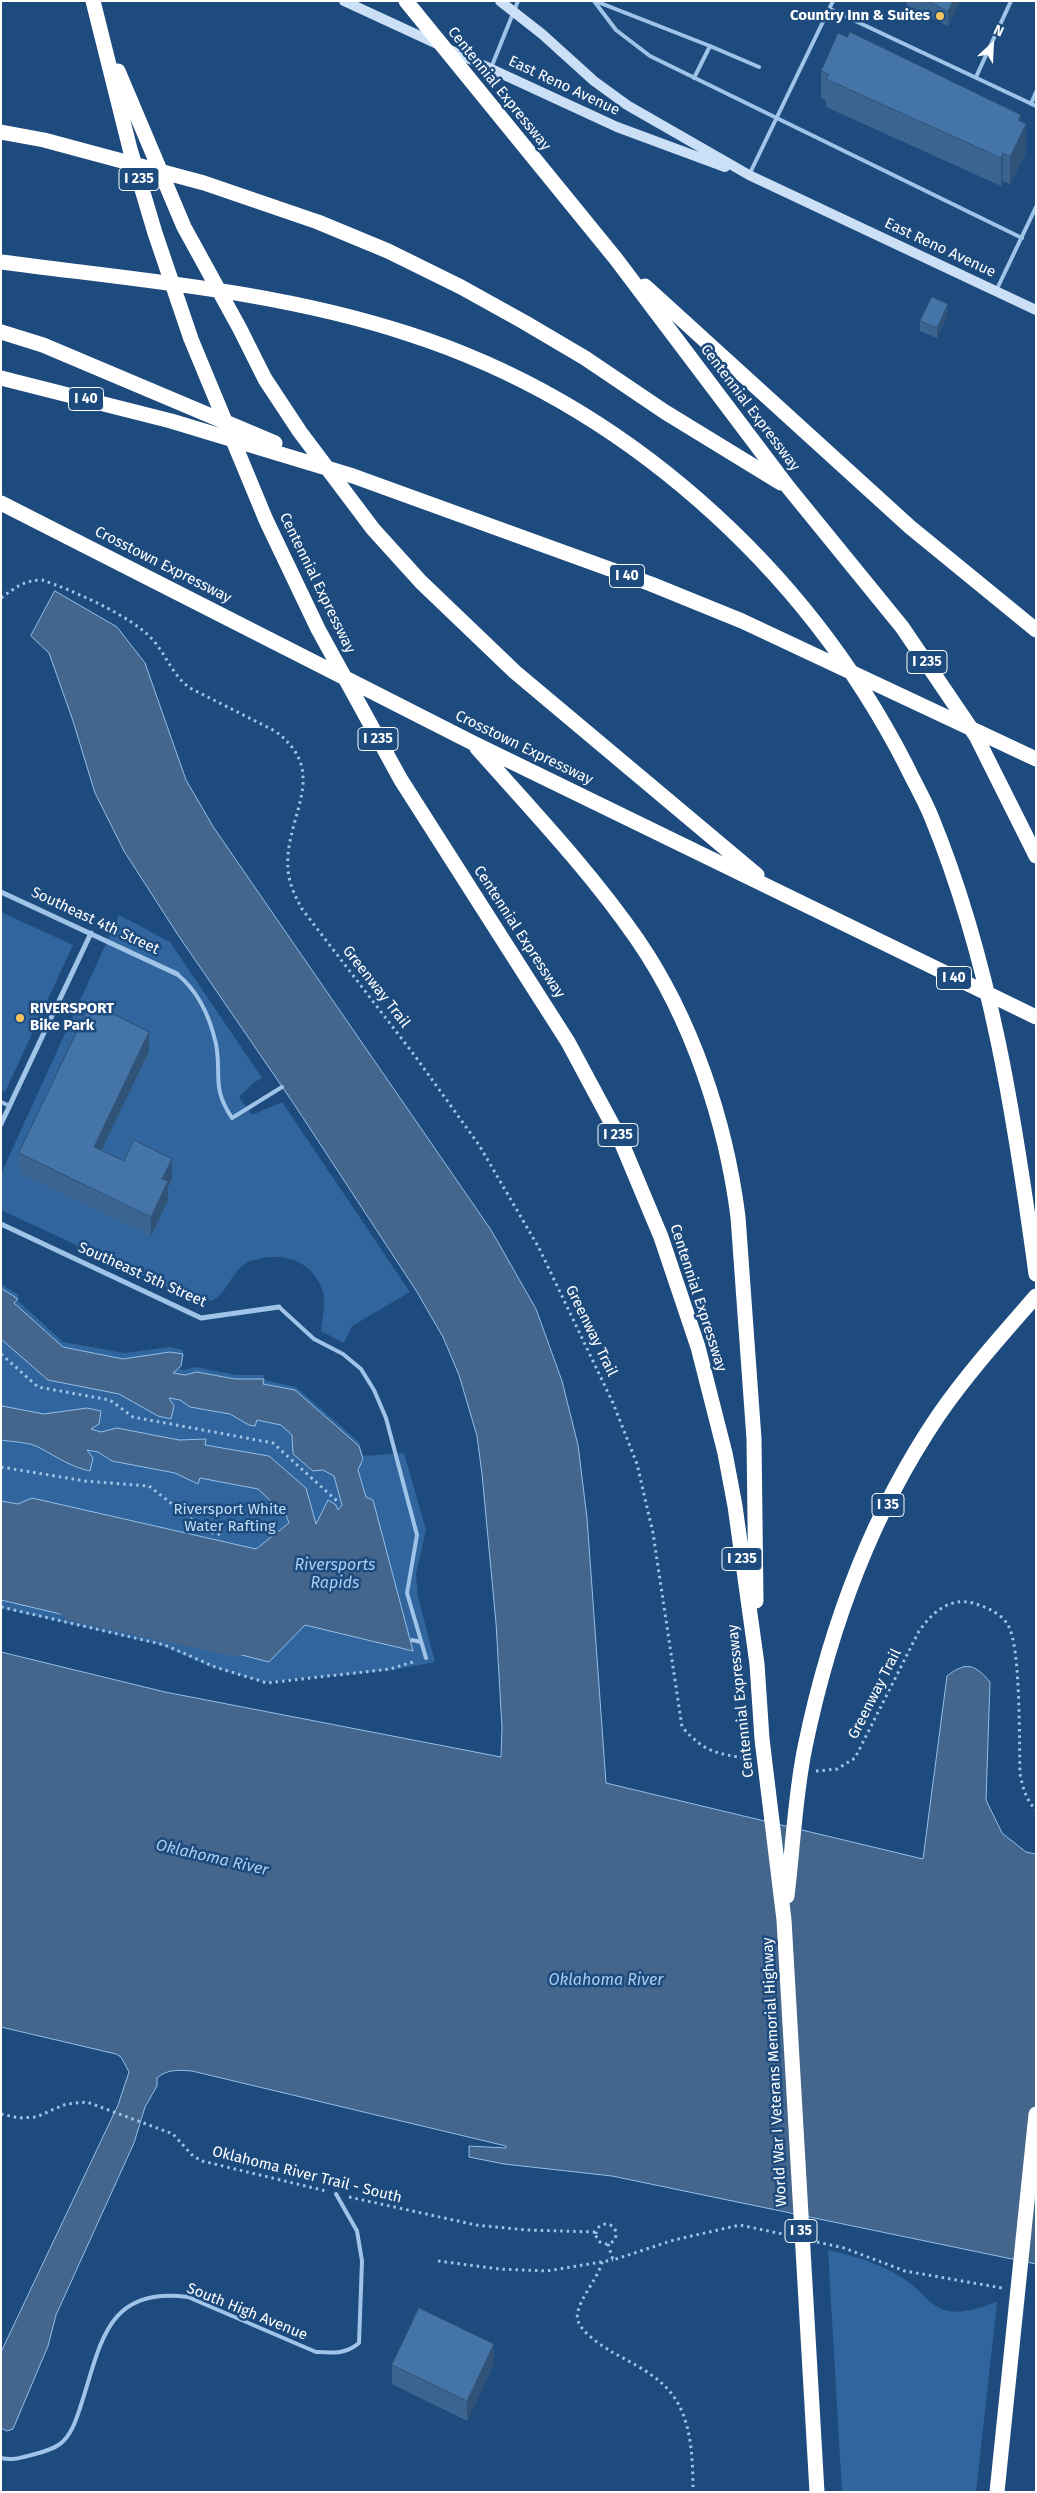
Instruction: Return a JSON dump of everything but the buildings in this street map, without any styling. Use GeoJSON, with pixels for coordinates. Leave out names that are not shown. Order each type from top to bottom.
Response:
{"type":"FeatureCollection","features":[{"type":"Feature","properties":{"kind":"highway","name":"Centennial Expressway"},"geometry":{"type":"LineString","coordinates":[[92,1],[130,149],[155,233],[192,339],[266,520],[318,629],[358,703],[443,848],[508,946],[568,1042],[620,1139],[661,1237],[698,1347],[725,1453],[757,1664],[762,1739],[784,1920]]}},
{"type":"Feature","properties":{"kind":"highway","name":"Centennial Expressway"},"geometry":{"type":"LineString","coordinates":[[406,1],[616,259],[788,488],[902,627],[976,736],[1036,856]]}},
{"type":"Feature","properties":{"kind":"highway"},"geometry":{"type":"LineString","coordinates":[[96,16],[184,227],[265,379],[300,432],[373,529],[421,582],[566,716],[775,890]]}},
{"type":"Feature","properties":{"kind":"highway"},"geometry":{"type":"LineString","coordinates":[[1,132],[44,140],[204,184],[318,222],[388,251],[461,287],[532,326],[585,358],[665,412],[788,488]]}},
{"type":"Feature","properties":{"kind":"highway"},"geometry":{"type":"LineString","coordinates":[[616,259],[910,527],[1036,630]]}},
{"type":"Feature","properties":{"kind":"highway"},"geometry":{"type":"LineString","coordinates":[[1,262],[264,298],[348,316],[411,334],[476,359],[530,385],[582,414],[678,481],[721,521],[776,577],[832,645],[891,737],[930,813],[960,892],[995,1024],[1023,1182],[1036,1274]]}},
{"type":"Feature","properties":{"kind":"highway"},"geometry":{"type":"LineString","coordinates":[[1,332],[43,345],[353,476]]}},
{"type":"Feature","properties":{"kind":"highway","name":"I 40"},"geometry":{"type":"LineString","coordinates":[[1,378],[171,421],[353,476],[651,584],[742,621],[1036,759]]}},
{"type":"Feature","properties":{"kind":"highway","name":"Crosstown Expressway"},"geometry":{"type":"LineString","coordinates":[[1,503],[473,743],[1036,1018]]}},
{"type":"Feature","properties":{"kind":"highway"},"geometry":{"type":"LineString","coordinates":[[473,743],[589,875],[638,941],[656,970],[690,1039],[718,1116],[734,1188],[738,1217],[754,1438],[757,1664]]}},
{"type":"Feature","properties":{"kind":"highway","name":"I 35"},"geometry":{"type":"LineString","coordinates":[[784,1920],[805,1748],[842,1608],[874,1533],[938,1416],[990,1349],[1036,1296]]}},
{"type":"Feature","properties":{"kind":"highway","name":"World War I Veterans Memorial Highway"},"geometry":{"type":"LineString","coordinates":[[784,1920],[817,2492]]}},
{"type":"Feature","properties":{"kind":"highway"},"geometry":{"type":"LineString","coordinates":[[997,2492],[1036,2114]]}},
{"type":"Feature","properties":{"kind":"main road","name":"East Reno Avenue"},"geometry":{"type":"LineString","coordinates":[[344,1],[617,128],[749,176],[1036,310]]}},
{"type":"Feature","properties":{"kind":"main road","name":"East Reno Avenue"},"geometry":{"type":"LineString","coordinates":[[500,1],[516,6],[594,81],[627,105],[749,176]]}},
{"type":"Feature","properties":{"kind":"street","name":"Southeast 4th Street"},"geometry":{"type":"LineString","coordinates":[[1,892],[177,974]]}},
{"type":"Feature","properties":{"kind":"street"},"geometry":{"type":"LineString","coordinates":[[1,1124],[90,933]]}},
{"type":"Feature","properties":{"kind":"street","name":"Southeast 5th Street"},"geometry":{"type":"LineString","coordinates":[[1,1224],[201,1318],[279,1307]]}},
{"type":"Feature","properties":{"kind":"lane"},"geometry":{"type":"LineString","coordinates":[[595,1],[759,67]]}},
{"type":"Feature","properties":{"kind":"lane"},"geometry":{"type":"LineString","coordinates":[[595,1],[616,30],[650,56],[1022,238]]}},
{"type":"Feature","properties":{"kind":"lane"},"geometry":{"type":"LineString","coordinates":[[749,176],[834,1]]}},
{"type":"Feature","properties":{"kind":"lane"},"geometry":{"type":"LineString","coordinates":[[976,77],[1011,1]]}},
{"type":"Feature","properties":{"kind":"lane"},"geometry":{"type":"LineString","coordinates":[[490,69],[516,6]]}},
{"type":"Feature","properties":{"kind":"lane"},"geometry":{"type":"LineString","coordinates":[[830,9],[1036,106]]}},
{"type":"Feature","properties":{"kind":"lane"},"geometry":{"type":"LineString","coordinates":[[694,78],[710,46]]}},
{"type":"Feature","properties":{"kind":"lane"},"geometry":{"type":"LineString","coordinates":[[1031,104],[1036,92]]}},
{"type":"Feature","properties":{"kind":"lane"},"geometry":{"type":"LineString","coordinates":[[996,291],[1036,208]]}},
{"type":"Feature","properties":{"kind":"lane"},"geometry":{"type":"LineString","coordinates":[[177,974],[190,984],[202,1002],[216,1044],[218,1093],[232,1118],[282,1087]]}},
{"type":"Feature","properties":{"kind":"lane"},"geometry":{"type":"LineString","coordinates":[[1,1102],[10,1106]]}},
{"type":"Feature","properties":{"kind":"lane"},"geometry":{"type":"LineString","coordinates":[[279,1307],[314,1339],[343,1354],[361,1369],[374,1390],[386,1418],[417,1535],[407,1593],[426,1658]]}},
{"type":"Feature","properties":{"kind":"lane"},"geometry":{"type":"LineString","coordinates":[[412,1640],[421,1642]]}},
{"type":"Feature","properties":{"kind":"lane","name":"South High Avenue"},"geometry":{"type":"LineString","coordinates":[[1,2458],[11,2460],[44,2452],[60,2443],[73,2426],[105,2334],[122,2310],[142,2298],[166,2294],[188,2297],[316,2352],[337,2354],[350,2350],[360,2343],[362,2261],[357,2231],[336,2194]]}},
{"type":"Feature","properties":{"kind":"path","name":"Greenway Trail"},"geometry":{"type":"LineString","coordinates":[[1,598],[20,584],[30,580],[42,580],[124,618],[139,627],[153,640],[180,681],[190,688],[275,731],[288,740],[298,753],[303,767],[304,780],[289,850],[288,869],[292,891],[302,909],[415,1056],[479,1145],[539,1248],[613,1403],[637,1464],[653,1533],[682,1727],[696,1744],[714,1752],[750,1759]]}},
{"type":"Feature","properties":{"kind":"path"},"geometry":{"type":"LineString","coordinates":[[1,1354],[38,1387],[110,1400],[133,1417],[273,1443],[337,1501]]}},
{"type":"Feature","properties":{"kind":"path"},"geometry":{"type":"LineString","coordinates":[[1,1467],[85,1482],[148,1486],[208,1532],[224,1535]]}},
{"type":"Feature","properties":{"kind":"path","name":"Greenway Trail"},"geometry":{"type":"LineString","coordinates":[[814,1771],[837,1768],[854,1758],[919,1631],[931,1614],[946,1604],[966,1602],[988,1608],[1008,1624],[1015,1645],[1020,1774],[1027,1797],[1036,1810]]}},
{"type":"Feature","properties":{"kind":"path"},"geometry":{"type":"LineString","coordinates":[[1,1608],[165,1644],[215,1667],[267,1682],[390,1669],[426,1658]]}},
{"type":"Feature","properties":{"kind":"path","name":"Oklahoma River Trail - South"},"geometry":{"type":"LineString","coordinates":[[1,2114],[19,2118],[36,2118],[76,2102],[93,2104],[173,2134],[194,2156],[202,2161],[336,2194],[476,2225],[526,2230],[596,2232]]}},
{"type":"Feature","properties":{"kind":"path","name":"Oklahoma River Trail - South"},"geometry":{"type":"LineString","coordinates":[[608,2224],[614,2228],[616,2234],[612,2242],[605,2244],[599,2241],[596,2232],[598,2226],[608,2224]]}},
{"type":"Feature","properties":{"kind":"path"},"geometry":{"type":"LineString","coordinates":[[438,2261],[499,2269],[547,2271],[613,2260]]}},
{"type":"Feature","properties":{"kind":"path"},"geometry":{"type":"LineString","coordinates":[[602,2262],[600,2272],[579,2307],[578,2320],[583,2330],[602,2346],[642,2368],[671,2392],[684,2414],[693,2464],[693,2492]]}},
{"type":"Feature","properties":{"kind":"green space","name":"RIVERSPORT Bike Park"},"geometry":{"type":"Polygon","coordinates":[[[1,912],[73,945],[5,1092],[1,1090],[1,912]]]}},
{"type":"Feature","properties":{"kind":"green space"},"geometry":{"type":"Polygon","coordinates":[[[119,915],[170,942],[262,1078],[253,1083],[239,1097],[252,1115],[282,1102],[410,1292],[352,1326],[344,1343],[321,1331],[324,1304],[322,1289],[312,1272],[296,1261],[288,1258],[269,1257],[248,1262],[238,1270],[225,1289],[215,1299],[208,1302],[198,1302],[1,1210],[1,1174],[119,915]]]}},
{"type":"Feature","properties":{"kind":"green space","name":"Riversports Rapids"},"geometry":{"type":"Polygon","coordinates":[[[1,1284],[19,1295],[16,1299],[63,1342],[124,1353],[170,1347],[183,1350],[181,1363],[175,1368],[184,1370],[196,1367],[236,1375],[264,1375],[264,1380],[296,1387],[359,1442],[363,1456],[404,1453],[426,1530],[416,1574],[418,1597],[435,1662],[392,1670],[264,1682],[211,1667],[158,1644],[1,1608],[1,1284]]]}},
{"type":"Feature","properties":{"kind":"green space"},"geometry":{"type":"Polygon","coordinates":[[[828,2250],[859,2258],[889,2270],[912,2285],[936,2306],[948,2311],[967,2311],[997,2302],[976,2492],[842,2492],[828,2250]]]}},
{"type":"Feature","properties":{"kind":"water","name":"Oklahoma River"},"geometry":{"type":"Polygon","coordinates":[[[55,591],[117,627],[145,663],[186,780],[214,828],[491,1230],[536,1309],[562,1381],[578,1445],[587,1518],[606,1783],[923,1859],[947,1676],[960,1668],[970,1667],[980,1671],[990,1682],[986,1800],[1002,1833],[1026,1852],[1036,1854],[1036,2264],[612,2176],[504,2164],[469,2157],[469,2146],[506,2148],[506,2146],[192,2071],[173,2071],[157,2078],[157,2086],[145,2107],[134,2143],[56,2315],[48,2346],[13,2429],[7,2431],[1,2428],[1,2352],[118,2105],[129,2072],[121,2057],[116,2054],[1,2027],[1,1652],[165,1692],[501,1757],[502,1728],[496,1623],[482,1474],[477,1436],[459,1375],[443,1337],[417,1292],[294,1104],[178,935],[124,851],[95,793],[73,721],[49,653],[31,636],[55,591]]]}},
{"type":"Feature","properties":{"kind":"water","name":"Riversports Rapids"},"geometry":{"type":"Polygon","coordinates":[[[1,1288],[18,1299],[14,1303],[63,1347],[123,1359],[170,1352],[183,1354],[181,1366],[173,1373],[185,1375],[197,1372],[235,1379],[264,1379],[263,1384],[295,1390],[359,1446],[363,1459],[358,1470],[366,1497],[373,1500],[413,1651],[305,1625],[269,1662],[234,1653],[236,1643],[77,1606],[73,1617],[1,1600],[1,1501],[18,1504],[32,1498],[256,1549],[289,1523],[286,1515],[258,1489],[200,1478],[198,1484],[175,1473],[112,1461],[98,1452],[87,1450],[93,1458],[90,1471],[70,1464],[36,1446],[1,1440],[1,1399],[2,1406],[44,1414],[87,1408],[101,1411],[99,1424],[91,1429],[101,1432],[117,1428],[179,1440],[206,1439],[205,1445],[269,1456],[306,1488],[316,1524],[328,1500],[336,1505],[338,1510],[342,1505],[334,1476],[323,1470],[313,1471],[293,1454],[292,1435],[281,1425],[257,1420],[255,1426],[249,1425],[230,1414],[190,1407],[180,1400],[169,1398],[174,1406],[171,1419],[158,1416],[119,1394],[48,1380],[1,1339],[1,1288]]]}},
{"type":"Feature","properties":{"kind":"waterway"},"geometry":{"type":"LineString","coordinates":[[54,1598],[74,1612],[235,1647],[259,1640]]}},
{"type":"Feature","properties":{"kind":"place","name":"Country Inn & Suites"},"geometry":{"type":"Point","coordinates":[940,16]}},
{"type":"Feature","properties":{"kind":"place","name":"RIVERSPORT Bike Park"},"geometry":{"type":"Point","coordinates":[20,1018]}},
{"type":"Feature","properties":{"kind":"park label","name":"Riversport White Water Rafting"},"geometry":{"type":"Point","coordinates":[230,1518]}}]}
